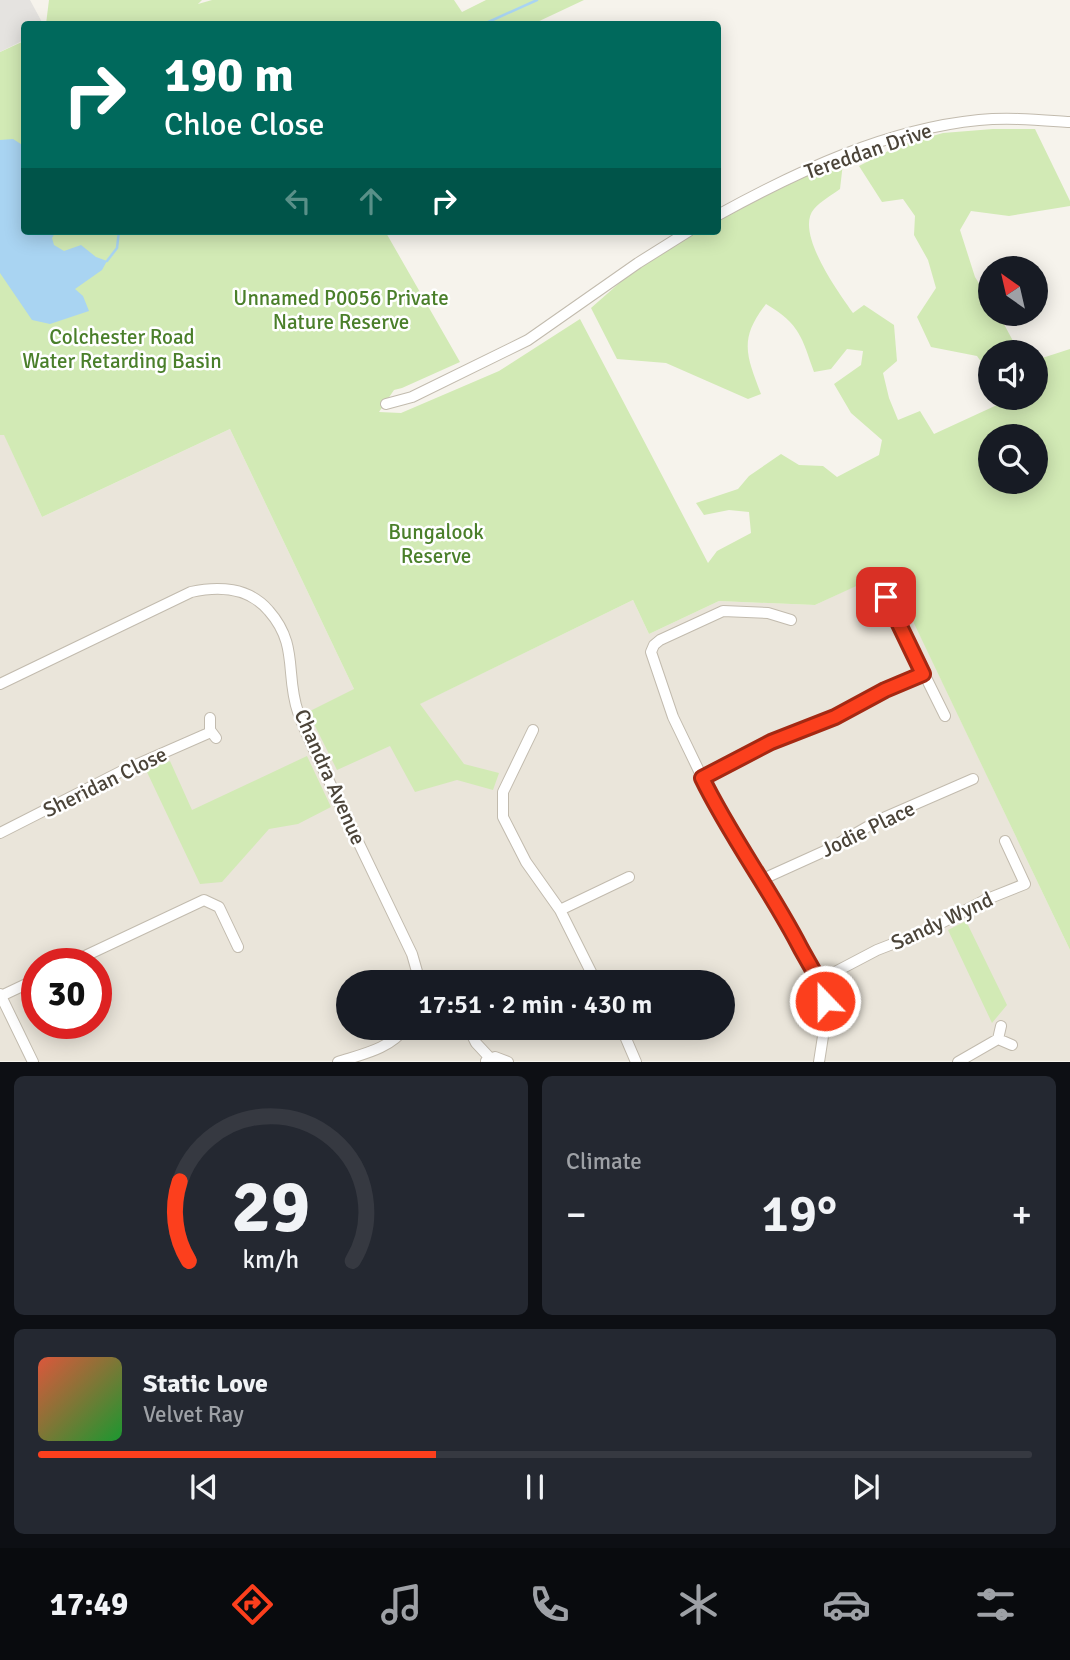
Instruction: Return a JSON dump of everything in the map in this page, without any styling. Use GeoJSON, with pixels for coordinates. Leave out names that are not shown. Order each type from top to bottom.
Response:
{"type":"FeatureCollection","features":[{"type":"Feature","properties":{"kind":"street","name":"Tereddan Drive"},"geometry":{"type":"LineString","coordinates":[[721,214],[820,165],[925,129],[981,119],[1070,122]]}},
{"type":"Feature","properties":{"kind":"street"},"geometry":{"type":"LineString","coordinates":[[386,404],[412,397],[528,340],[683,235]]}},
{"type":"Feature","properties":{"kind":"street","name":"Chandra Avenue"},"geometry":{"type":"LineString","coordinates":[[0,684],[191,592],[213,587],[233,590],[260,601],[270,611],[285,635],[290,649],[297,709],[412,954],[417,970]]}},
{"type":"Feature","properties":{"kind":"street"},"geometry":{"type":"LineString","coordinates":[[886,597],[945,716]]}},
{"type":"Feature","properties":{"kind":"street"},"geometry":{"type":"LineString","coordinates":[[791,620],[768,613],[723,611],[660,640],[651,652],[673,717],[713,800],[762,879],[818,981],[825,1001],[825,1062]]}},
{"type":"Feature","properties":{"kind":"street"},"geometry":{"type":"LineString","coordinates":[[702,778],[771,742],[835,717],[923,674]]}},
{"type":"Feature","properties":{"kind":"street","name":"Sheridan Close"},"geometry":{"type":"LineString","coordinates":[[0,833],[122,771],[214,735],[210,718]]}},
{"type":"Feature","properties":{"kind":"street"},"geometry":{"type":"LineString","coordinates":[[533,730],[503,792],[503,817],[526,862],[560,910],[590,970]]}},
{"type":"Feature","properties":{"kind":"street","name":"Jodie Place"},"geometry":{"type":"LineString","coordinates":[[762,879],[827,850],[881,819],[973,779]]}},
{"type":"Feature","properties":{"kind":"street","name":"Sandy Wynd"},"geometry":{"type":"LineString","coordinates":[[818,981],[877,950],[926,932],[985,900],[1025,884],[1004,841]]}},
{"type":"Feature","properties":{"kind":"street"},"geometry":{"type":"LineString","coordinates":[[560,910],[629,877]]}},
{"type":"Feature","properties":{"kind":"street"},"geometry":{"type":"LineString","coordinates":[[102,948],[204,900],[219,907],[239,947]]}},
{"type":"Feature","properties":{"kind":"street"},"geometry":{"type":"LineString","coordinates":[[21,986],[0,995],[33,1062]]}},
{"type":"Feature","properties":{"kind":"street"},"geometry":{"type":"LineString","coordinates":[[958,1062],[998,1039],[1001,1026]]}},
{"type":"Feature","properties":{"kind":"street"},"geometry":{"type":"LineString","coordinates":[[819,1062],[824,1038]]}},
{"type":"Feature","properties":{"kind":"street"},"geometry":{"type":"LineString","coordinates":[[998,1039],[1012,1045]]}},
{"type":"Feature","properties":{"kind":"street"},"geometry":{"type":"LineString","coordinates":[[338,1062],[379,1049],[393,1040]]}},
{"type":"Feature","properties":{"kind":"street"},"geometry":{"type":"LineString","coordinates":[[474,1040],[488,1060],[498,1057],[508,1062]]}},
{"type":"Feature","properties":{"kind":"street"},"geometry":{"type":"LineString","coordinates":[[627,1040],[636,1062]]}},
{"type":"Feature","properties":{"kind":"shaded area"},"geometry":{"type":"Polygon","coordinates":[[[0,0],[30,0],[41,21],[21,21],[21,42],[0,52],[0,0]]]}},
{"type":"Feature","properties":{"kind":"shaded area"},"geometry":{"type":"Polygon","coordinates":[[[230,429],[354,689],[419,704],[633,600],[649,634],[719,601],[815,605],[889,570],[1070,950],[1070,1061],[0,1061],[0,435],[4,434],[42,517],[230,429]]]}},
{"type":"Feature","properties":{"kind":"green space"},"geometry":{"type":"Polygon","coordinates":[[[49,0],[202,0],[198,4],[212,0],[454,0],[462,12],[486,0],[584,0],[539,21],[46,21],[49,0]]]}},
{"type":"Feature","properties":{"kind":"green space"},"geometry":{"type":"Polygon","coordinates":[[[21,42],[21,235],[387,235],[460,362],[394,390],[379,412],[401,413],[499,371],[580,319],[708,563],[717,551],[751,533],[749,512],[729,510],[704,515],[696,503],[738,489],[749,476],[781,454],[799,465],[823,466],[837,477],[879,455],[882,440],[851,413],[834,384],[861,365],[863,351],[847,349],[831,369],[814,372],[793,325],[766,304],[748,338],[749,358],[761,394],[748,399],[666,363],[617,359],[591,308],[633,271],[689,235],[721,235],[721,218],[812,173],[843,163],[840,189],[814,209],[809,219],[810,232],[821,262],[853,313],[864,305],[894,325],[897,361],[883,373],[898,420],[920,411],[934,434],[986,410],[1048,410],[1048,356],[1070,349],[1070,950],[889,571],[815,605],[719,601],[649,634],[633,600],[420,704],[464,764],[499,773],[493,790],[457,780],[415,792],[390,746],[337,770],[308,712],[354,689],[230,429],[42,517],[4,435],[0,435],[0,52],[21,42]]]}},
{"type":"Feature","properties":{"kind":"green space"},"geometry":{"type":"Polygon","coordinates":[[[1035,129],[1070,201],[1070,206],[1009,216],[971,211],[960,230],[978,282],[978,326],[1005,326],[1013,340],[978,340],[978,357],[931,347],[917,317],[936,288],[928,260],[914,235],[915,216],[903,199],[882,202],[859,166],[898,146],[943,133],[1035,129]]]}},
{"type":"Feature","properties":{"kind":"green space"},"geometry":{"type":"Polygon","coordinates":[[[307,756],[331,807],[298,824],[269,829],[222,882],[200,884],[146,770],[170,761],[192,810],[307,756]]]}},
{"type":"Feature","properties":{"kind":"green space"},"geometry":{"type":"Polygon","coordinates":[[[966,921],[1007,1005],[992,1023],[948,930],[966,921]]]}},
{"type":"Feature","properties":{"kind":"water"},"geometry":{"type":"Polygon","coordinates":[[[13,139],[21,144],[21,235],[54,235],[54,245],[64,251],[81,245],[96,257],[107,261],[102,270],[75,289],[83,296],[89,311],[50,324],[32,320],[0,273],[0,140],[13,139]]]}},
{"type":"Feature","properties":{"kind":"waterway"},"geometry":{"type":"LineString","coordinates":[[491,21],[537,0]]}},
{"type":"Feature","properties":{"kind":"waterway"},"geometry":{"type":"LineString","coordinates":[[107,261],[117,248],[119,235]]}},
{"type":"Feature","properties":{"kind":"route"},"geometry":{"type":"LineString","coordinates":[[825,1001],[818,981],[793,934],[702,778],[783,736],[835,717],[885,690],[923,674],[886,597]]}},
{"type":"Feature","properties":{"kind":"park label","name":"Unnamed P0056 Private Nature Reserve"},"geometry":{"type":"Point","coordinates":[341,310]}},
{"type":"Feature","properties":{"kind":"park label","name":"Colchester Road Water Retarding Basin"},"geometry":{"type":"Point","coordinates":[122,349]}},
{"type":"Feature","properties":{"kind":"park label","name":"Bungalook Reserve"},"geometry":{"type":"Point","coordinates":[436,544]}}]}
